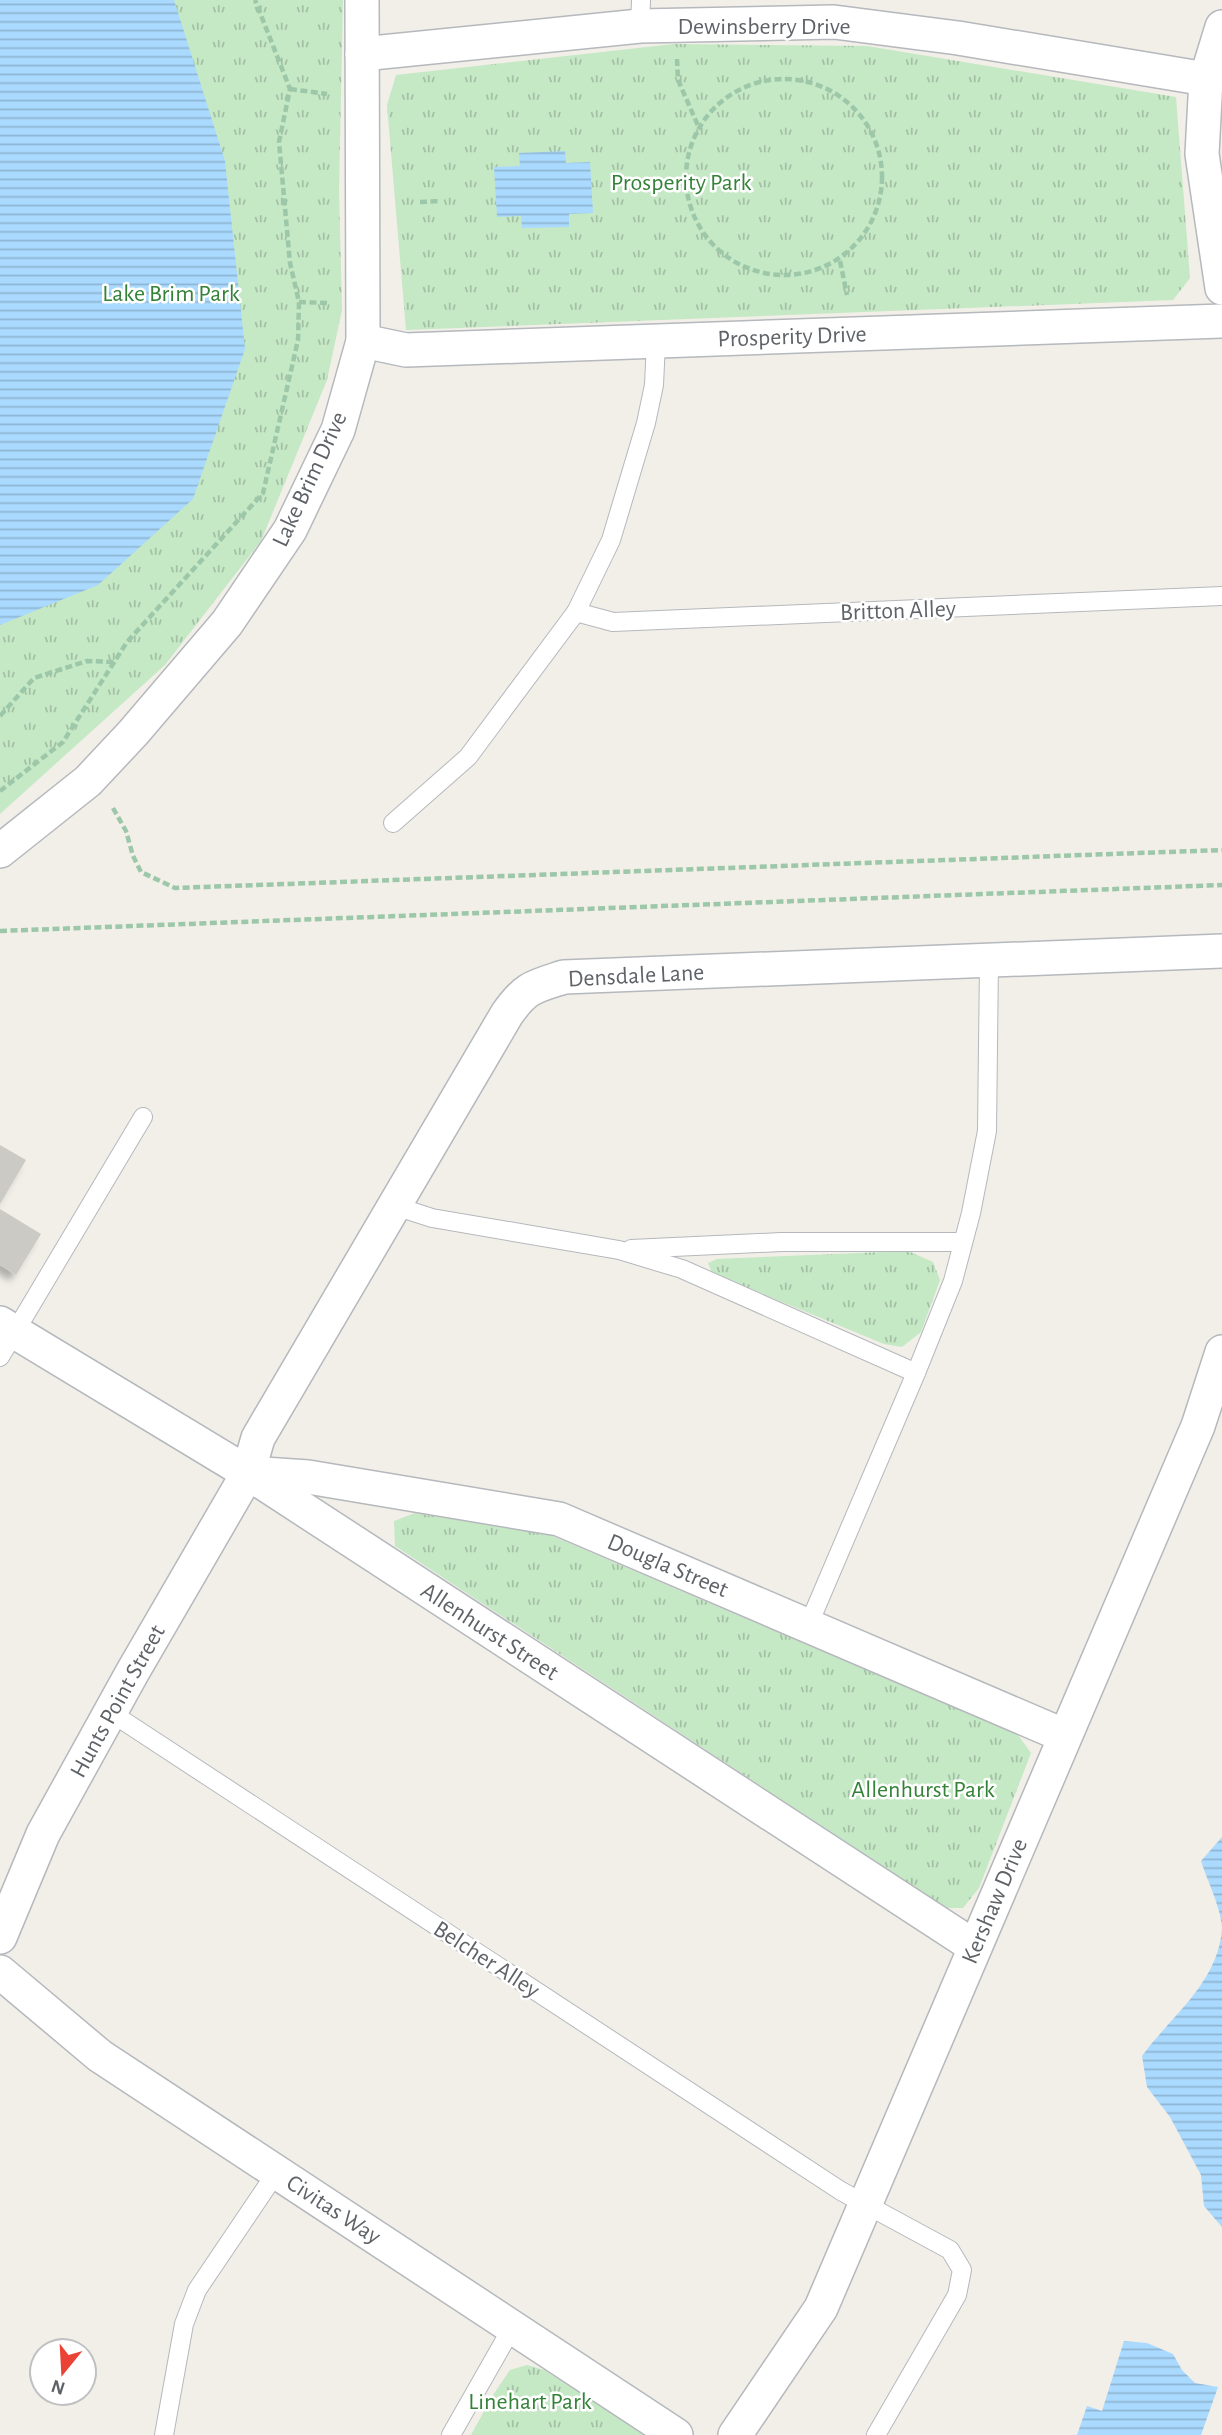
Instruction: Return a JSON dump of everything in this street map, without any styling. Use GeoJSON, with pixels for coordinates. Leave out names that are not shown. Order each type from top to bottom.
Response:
{"type":"FeatureCollection","features":[{"type":"Feature","properties":{"kind":"street","name":"Lake Brim Drive"},"geometry":{"type":"LineString","coordinates":[[0,850],[88,780],[227,623],[290,530],[338,430],[363,341],[362,0]]}},
{"type":"Feature","properties":{"kind":"street","name":"Dewinsberry Drive"},"geometry":{"type":"LineString","coordinates":[[362,54],[640,13],[834,22],[958,38],[1206,79]]}},
{"type":"Feature","properties":{"kind":"street"},"geometry":{"type":"LineString","coordinates":[[1222,27],[1206,79],[1202,154],[1222,288]]}},
{"type":"Feature","properties":{"kind":"street","name":"Prosperity Drive"},"geometry":{"type":"LineString","coordinates":[[363,341],[406,350],[1222,321]]}},
{"type":"Feature","properties":{"kind":"street","name":"Densdale Lane"},"geometry":{"type":"LineString","coordinates":[[248,1473],[258,1438],[507,1014],[520,996],[529,989],[564,977],[1222,951]]}},
{"type":"Feature","properties":{"kind":"street","name":"Allenhurst Street"},"geometry":{"type":"LineString","coordinates":[[5,1338],[248,1473],[975,1947]]}},
{"type":"Feature","properties":{"kind":"street","name":"Kershaw Drive"},"geometry":{"type":"LineString","coordinates":[[735,2435],[821,2308],[1198,1426],[1222,1352]]}},
{"type":"Feature","properties":{"kind":"street","name":"Dougla Street"},"geometry":{"type":"LineString","coordinates":[[248,1473],[308,1477],[559,1519],[1065,1736]]}},
{"type":"Feature","properties":{"kind":"street","name":"Hunts Point Street"},"geometry":{"type":"LineString","coordinates":[[0,1937],[43,1834],[248,1473]]}},
{"type":"Feature","properties":{"kind":"street","name":"Civitas Way"},"geometry":{"type":"LineString","coordinates":[[0,1972],[100,2056],[676,2435]]}},
{"type":"Feature","properties":{"kind":"lane"},"geometry":{"type":"LineString","coordinates":[[393,823],[468,757],[576,612],[611,540],[646,423],[654,385],[656,342]]}},
{"type":"Feature","properties":{"kind":"lane","name":"Britton Alley"},"geometry":{"type":"LineString","coordinates":[[576,612],[613,622],[1222,596]]}},
{"type":"Feature","properties":{"kind":"lane"},"geometry":{"type":"LineString","coordinates":[[808,1626],[953,1281],[987,1131],[989,961]]}},
{"type":"Feature","properties":{"kind":"lane"},"geometry":{"type":"LineString","coordinates":[[5,1338],[143,1117]]}},
{"type":"Feature","properties":{"kind":"lane"},"geometry":{"type":"LineString","coordinates":[[395,1206],[432,1218],[619,1250],[682,1269],[916,1373]]}},
{"type":"Feature","properties":{"kind":"lane"},"geometry":{"type":"LineString","coordinates":[[619,1250],[781,1242],[963,1242]]}},
{"type":"Feature","properties":{"kind":"lane","name":"Belcher Alley"},"geometry":{"type":"LineString","coordinates":[[110,1712],[841,2191],[950,2250],[962,2270],[957,2295],[876,2435]]}},
{"type":"Feature","properties":{"kind":"lane"},"geometry":{"type":"LineString","coordinates":[[164,2435],[184,2324],[197,2290],[276,2173]]}},
{"type":"Feature","properties":{"kind":"lane"},"geometry":{"type":"LineString","coordinates":[[451,2435],[513,2326]]}},
{"type":"Feature","properties":{"kind":"path"},"geometry":{"type":"LineString","coordinates":[[0,791],[63,741],[127,642],[263,493],[298,340],[299,302],[290,263],[279,142],[290,89],[255,0]]}},
{"type":"Feature","properties":{"kind":"path"},"geometry":{"type":"LineString","coordinates":[[677,55],[678,80],[699,128]]}},
{"type":"Feature","properties":{"kind":"path"},"geometry":{"type":"LineString","coordinates":[[784,79],[815,84],[842,98],[864,120],[878,147],[883,178],[877,208],[863,236],[840,261],[814,271],[783,275],[750,269],[720,252],[698,225],[687,194],[687,159],[699,128],[721,101],[750,85],[784,79]]}},
{"type":"Feature","properties":{"kind":"path"},"geometry":{"type":"LineString","coordinates":[[290,89],[338,96]]}},
{"type":"Feature","properties":{"kind":"path"},"geometry":{"type":"LineString","coordinates":[[420,202],[440,201]]}},
{"type":"Feature","properties":{"kind":"path"},"geometry":{"type":"LineString","coordinates":[[840,261],[847,295]]}},
{"type":"Feature","properties":{"kind":"path"},"geometry":{"type":"LineString","coordinates":[[299,302],[331,304]]}},
{"type":"Feature","properties":{"kind":"path"},"geometry":{"type":"LineString","coordinates":[[0,716],[34,678],[87,661],[114,662]]}},
{"type":"Feature","properties":{"kind":"path"},"geometry":{"type":"LineString","coordinates":[[113,808],[126,831],[141,872],[175,888],[1222,850]]}},
{"type":"Feature","properties":{"kind":"path"},"geometry":{"type":"LineString","coordinates":[[0,931],[1222,885]]}},
{"type":"Feature","properties":{"kind":"green space","name":"Lake Brim Park"},"geometry":{"type":"Polygon","coordinates":[[[0,0],[343,0],[339,190],[342,310],[327,380],[261,541],[165,665],[0,814],[0,0]]]}},
{"type":"Feature","properties":{"kind":"green space","name":"Prosperity Park"},"geometry":{"type":"Polygon","coordinates":[[[674,44],[867,46],[1176,97],[1190,278],[1173,300],[406,330],[387,105],[396,75],[674,44]]]}},
{"type":"Feature","properties":{"kind":"green space"},"geometry":{"type":"Polygon","coordinates":[[[908,1251],[933,1262],[940,1280],[921,1332],[902,1347],[884,1344],[712,1273],[708,1263],[717,1259],[908,1251]]]}},
{"type":"Feature","properties":{"kind":"green space","name":"Allenhurst Park"},"geometry":{"type":"Polygon","coordinates":[[[415,1513],[550,1535],[1018,1735],[1031,1753],[979,1888],[963,1908],[947,1908],[395,1546],[394,1521],[415,1513]]]}},
{"type":"Feature","properties":{"kind":"green space","name":"Linehart Park"},"geometry":{"type":"Polygon","coordinates":[[[527,2365],[544,2370],[646,2435],[471,2435],[510,2370],[527,2365]]]}},
{"type":"Feature","properties":{"kind":"water"},"geometry":{"type":"Polygon","coordinates":[[[0,0],[174,0],[225,161],[245,349],[193,499],[98,585],[0,625],[0,0]]]}},
{"type":"Feature","properties":{"kind":"water"},"geometry":{"type":"Polygon","coordinates":[[[565,151],[566,163],[590,162],[593,213],[569,214],[569,227],[522,228],[521,216],[497,217],[494,167],[520,166],[519,153],[565,151]]]}},
{"type":"Feature","properties":{"kind":"water"},"geometry":{"type":"Polygon","coordinates":[[[1222,1837],[1222,1929],[1217,1904],[1201,1861],[1222,1837]]]}},
{"type":"Feature","properties":{"kind":"water"},"geometry":{"type":"Polygon","coordinates":[[[1222,1929],[1222,2227],[1204,2206],[1201,2175],[1170,2117],[1147,2087],[1142,2056],[1203,1982],[1219,1948],[1222,1929]]]}},
{"type":"Feature","properties":{"kind":"water"},"geometry":{"type":"Polygon","coordinates":[[[1124,2341],[1147,2343],[1173,2354],[1182,2370],[1195,2383],[1218,2387],[1201,2435],[1077,2435],[1087,2406],[1102,2411],[1124,2341]]]}},
{"type":"Feature","properties":{"kind":"building"},"geometry":{"type":"Polygon","coordinates":[[[0,1145],[26,1160],[0,1204],[0,1145]]]}},
{"type":"Feature","properties":{"kind":"building"},"geometry":{"type":"Polygon","coordinates":[[[0,1209],[41,1234],[16,1275],[0,1265],[0,1209]]]}}]}
